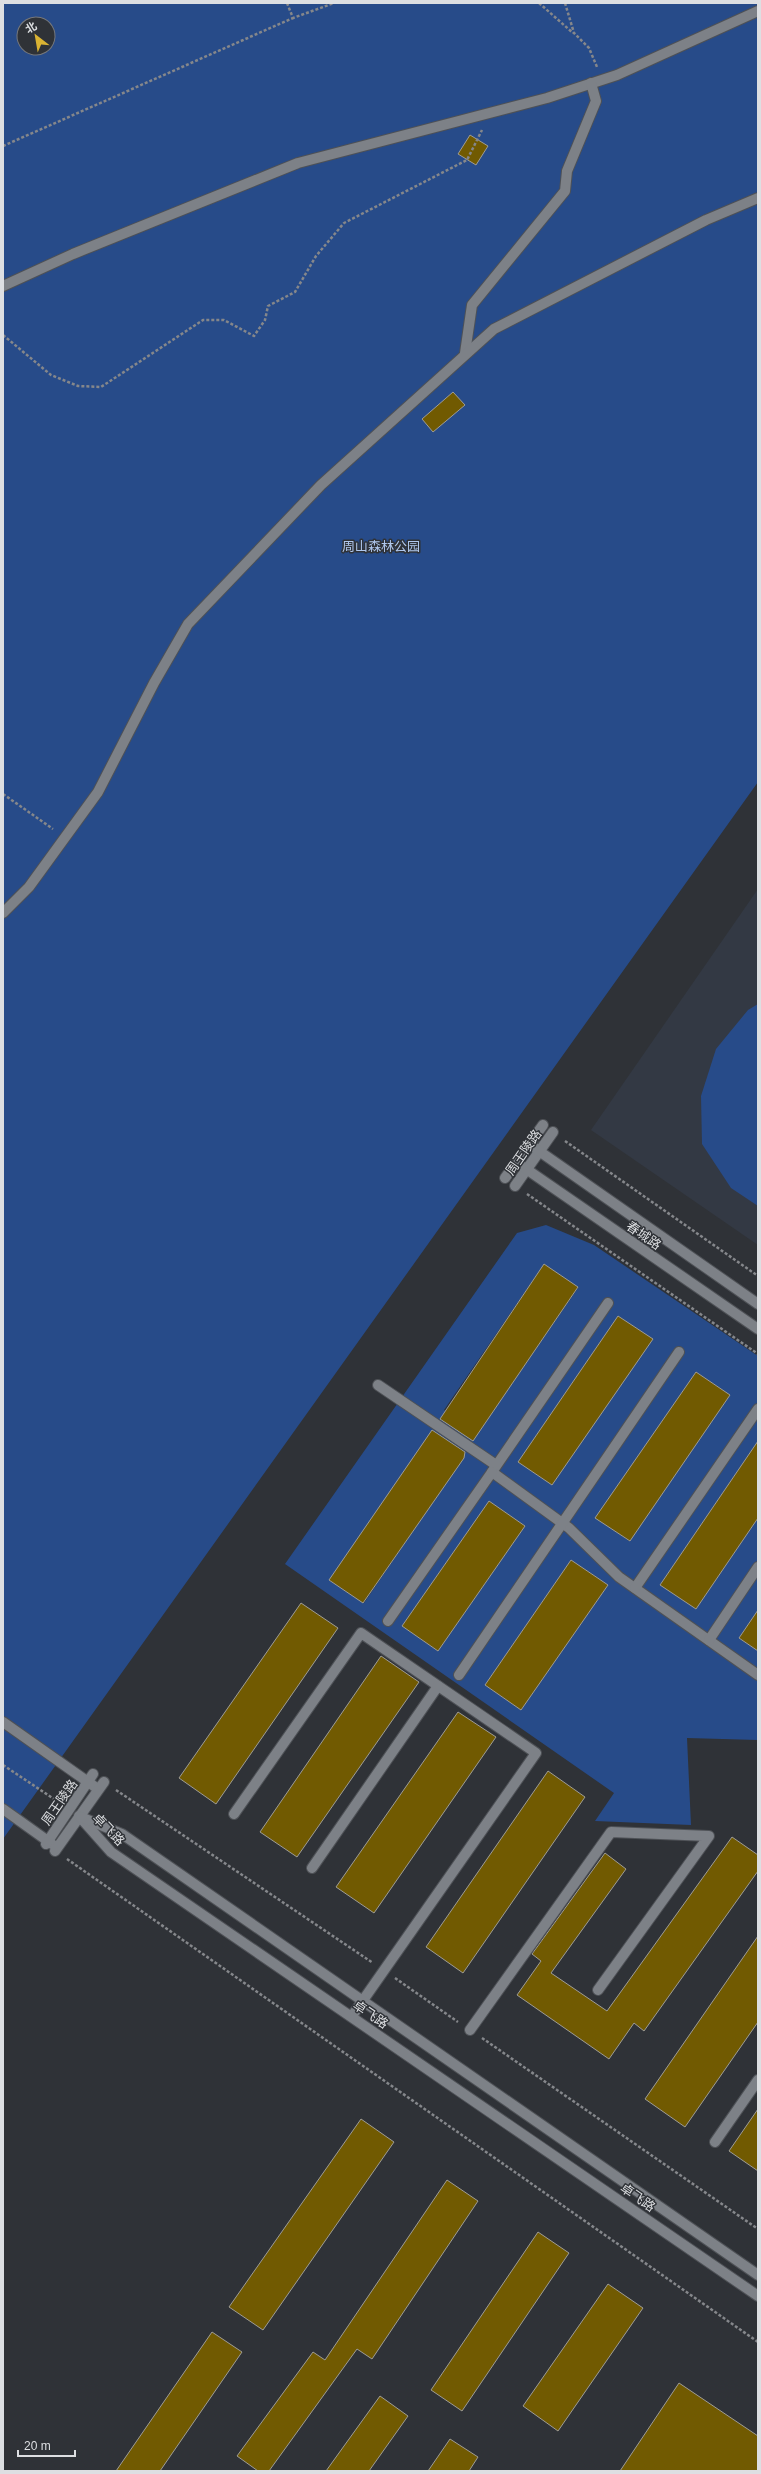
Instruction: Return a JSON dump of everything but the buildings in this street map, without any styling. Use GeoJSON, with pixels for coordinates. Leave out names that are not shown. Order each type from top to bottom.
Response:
{"type":"FeatureCollection","features":[{"type":"Feature","properties":{"kind":"street"},"geometry":{"type":"LineString","coordinates":[[3,286],[80,251],[298,163],[546,98],[617,75],[758,11]]}},
{"type":"Feature","properties":{"kind":"street"},"geometry":{"type":"LineString","coordinates":[[465,353],[472,305],[565,191],[567,172],[596,101],[595,82]]}},
{"type":"Feature","properties":{"kind":"street"},"geometry":{"type":"LineString","coordinates":[[3,913],[29,887],[98,792],[154,683],[188,624],[321,485],[465,353],[494,330],[706,220],[758,198]]}},
{"type":"Feature","properties":{"kind":"street","name":"周王陵路"},"geometry":{"type":"LineString","coordinates":[[505,1178],[543,1125]]}},
{"type":"Feature","properties":{"kind":"street","name":"周王陵路"},"geometry":{"type":"LineString","coordinates":[[515,1186],[553,1132]]}},
{"type":"Feature","properties":{"kind":"street","name":"春城路"},"geometry":{"type":"LineString","coordinates":[[529,1144],[758,1304]]}},
{"type":"Feature","properties":{"kind":"street","name":"春城路"},"geometry":{"type":"LineString","coordinates":[[516,1162],[758,1329]]}},
{"type":"Feature","properties":{"kind":"street"},"geometry":{"type":"LineString","coordinates":[[388,1621],[608,1303]]}},
{"type":"Feature","properties":{"kind":"street"},"geometry":{"type":"LineString","coordinates":[[459,1675],[679,1352]]}},
{"type":"Feature","properties":{"kind":"street"},"geometry":{"type":"LineString","coordinates":[[378,1385],[494,1469],[563,1524],[619,1577],[758,1675]]}},
{"type":"Feature","properties":{"kind":"street"},"geometry":{"type":"LineString","coordinates":[[635,1588],[758,1409]]}},
{"type":"Feature","properties":{"kind":"street"},"geometry":{"type":"LineString","coordinates":[[709,1640],[758,1567]]}},
{"type":"Feature","properties":{"kind":"street"},"geometry":{"type":"LineString","coordinates":[[234,1814],[360,1633],[536,1753],[385,1971],[352,2016]]}},
{"type":"Feature","properties":{"kind":"street"},"geometry":{"type":"LineString","coordinates":[[312,1868],[438,1686]]}},
{"type":"Feature","properties":{"kind":"street"},"geometry":{"type":"LineString","coordinates":[[3,1722],[101,1785]]}},
{"type":"Feature","properties":{"kind":"street","name":"周王陵路"},"geometry":{"type":"LineString","coordinates":[[47,1842],[91,1778]]}},
{"type":"Feature","properties":{"kind":"street","name":"周王陵路"},"geometry":{"type":"LineString","coordinates":[[56,1849],[101,1785]]}},
{"type":"Feature","properties":{"kind":"street"},"geometry":{"type":"LineString","coordinates":[[3,1809],[56,1849]]}},
{"type":"Feature","properties":{"kind":"street","name":"卓飞路"},"geometry":{"type":"LineString","coordinates":[[79,1816],[122,1834],[758,2275]]}},
{"type":"Feature","properties":{"kind":"street","name":"卓飞路"},"geometry":{"type":"LineString","coordinates":[[79,1816],[111,1852],[758,2296]]}},
{"type":"Feature","properties":{"kind":"street"},"geometry":{"type":"LineString","coordinates":[[470,2030],[611,1832],[709,1836],[598,1990]]}},
{"type":"Feature","properties":{"kind":"street"},"geometry":{"type":"LineString","coordinates":[[715,2142],[758,2080]]}},
{"type":"Feature","properties":{"kind":"path"},"geometry":{"type":"LineString","coordinates":[[287,3],[293,18]]}},
{"type":"Feature","properties":{"kind":"path"},"geometry":{"type":"LineString","coordinates":[[3,146],[293,18],[334,3]]}},
{"type":"Feature","properties":{"kind":"path"},"geometry":{"type":"LineString","coordinates":[[539,3],[589,48],[596,59],[595,82]]}},
{"type":"Feature","properties":{"kind":"path"},"geometry":{"type":"LineString","coordinates":[[565,3],[574,34]]}},
{"type":"Feature","properties":{"kind":"path"},"geometry":{"type":"LineString","coordinates":[[3,335],[52,376],[78,386],[101,387],[203,320],[224,320],[254,336],[265,320],[268,306],[280,298],[295,292],[316,256],[344,223],[467,160],[478,140],[488,112]]}},
{"type":"Feature","properties":{"kind":"path"},"geometry":{"type":"LineString","coordinates":[[3,794],[65,837]]}},
{"type":"Feature","properties":{"kind":"path"},"geometry":{"type":"LineString","coordinates":[[553,1132],[758,1276]]}},
{"type":"Feature","properties":{"kind":"path"},"geometry":{"type":"LineString","coordinates":[[515,1186],[758,1354]]}},
{"type":"Feature","properties":{"kind":"path"},"geometry":{"type":"LineString","coordinates":[[3,1765],[69,1809]]}},
{"type":"Feature","properties":{"kind":"path"},"geometry":{"type":"LineString","coordinates":[[101,1785],[385,1971],[758,2229]]}},
{"type":"Feature","properties":{"kind":"path"},"geometry":{"type":"LineString","coordinates":[[56,1849],[758,2342]]}},
{"type":"Feature","properties":{"kind":"shaded area"},"geometry":{"type":"Polygon","coordinates":[[[758,889],[758,1245],[591,1130],[758,889]]]}},
{"type":"Feature","properties":{"kind":"green space","name":"周山森林公园"},"geometry":{"type":"Polygon","coordinates":[[[3,3],[758,3],[758,782],[3,1839],[3,3]]]}},
{"type":"Feature","properties":{"kind":"green space"},"geometry":{"type":"Polygon","coordinates":[[[758,1004],[758,1206],[731,1188],[702,1144],[701,1096],[716,1049],[748,1010],[758,1004]]]}},
{"type":"Feature","properties":{"kind":"green space"},"geometry":{"type":"Polygon","coordinates":[[[546,1225],[594,1245],[758,1356],[758,1441],[660,1585],[696,1609],[758,1518],[758,1610],[739,1638],[758,1651],[758,1740],[687,1738],[691,1825],[595,1821],[614,1793],[285,1564],[517,1233],[546,1225]],[[544,1264],[444,1410],[478,1433],[578,1288],[544,1264]],[[618,1316],[518,1462],[552,1485],[652,1339],[618,1316]],[[696,1372],[596,1517],[629,1541],[730,1395],[696,1372]],[[463,1458],[329,1580],[364,1603],[463,1458]],[[489,1501],[402,1626],[438,1651],[525,1526],[489,1501]],[[571,1560],[485,1685],[521,1710],[608,1585],[571,1560]]]}}]}
